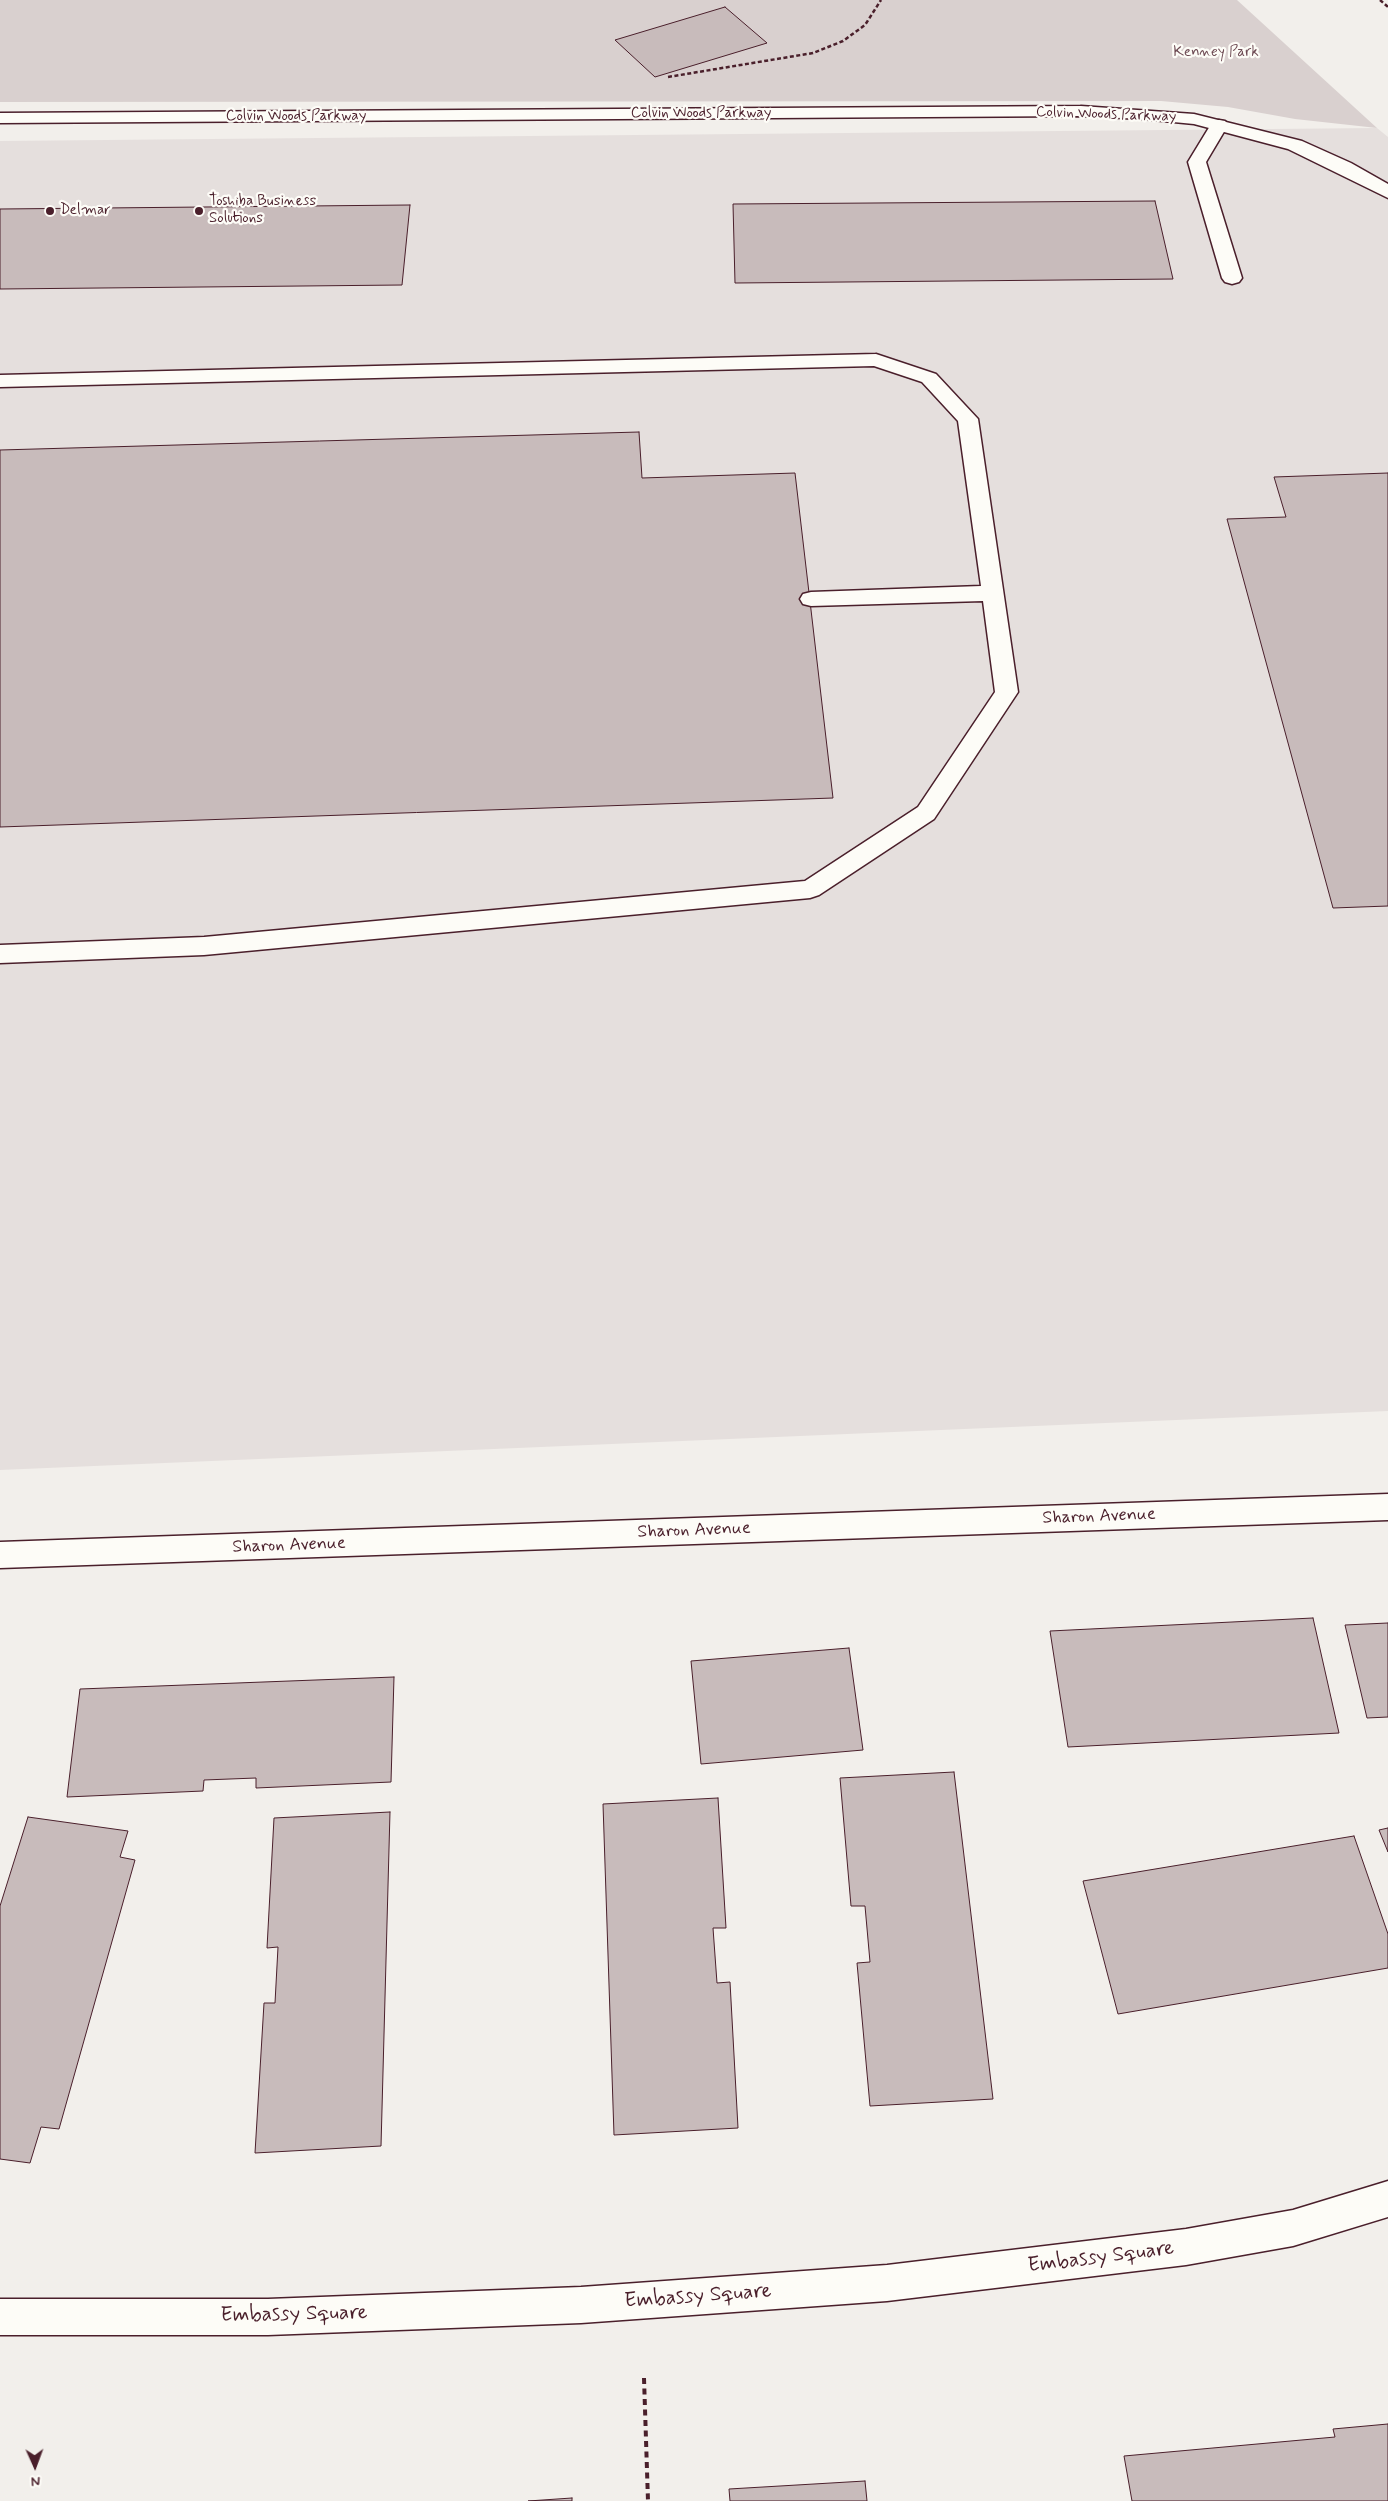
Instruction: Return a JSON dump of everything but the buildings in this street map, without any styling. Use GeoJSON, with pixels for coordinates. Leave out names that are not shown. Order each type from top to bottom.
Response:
{"type":"FeatureCollection","features":[{"type":"Feature","properties":{"kind":"street","name":"Colvin Woods Parkway"},"geometry":{"type":"LineString","coordinates":[[0,118],[1081,112],[1185,118],[1219,125],[1295,145],[1344,167],[1388,192]]}},
{"type":"Feature","properties":{"kind":"street"},"geometry":{"type":"LineString","coordinates":[[1219,125],[1197,162],[1232,278]]}},
{"type":"Feature","properties":{"kind":"street"},"geometry":{"type":"LineString","coordinates":[[0,381],[876,360],[929,378],[968,419],[1007,692],[926,813],[810,889],[204,946],[0,954]]}},
{"type":"Feature","properties":{"kind":"street"},"geometry":{"type":"LineString","coordinates":[[811,599],[994,594]]}},
{"type":"Feature","properties":{"kind":"street","name":"Sharon Avenue"},"geometry":{"type":"LineString","coordinates":[[0,1555],[1388,1507]]}},
{"type":"Feature","properties":{"kind":"street","name":"Embassy Square"},"geometry":{"type":"LineString","coordinates":[[0,2317],[268,2317],[664,2301],[887,2284],[1186,2247],[1293,2228],[1388,2199]]}},
{"type":"Feature","properties":{"kind":"path"},"geometry":{"type":"LineString","coordinates":[[813,53],[844,41],[865,25],[881,0]]}},
{"type":"Feature","properties":{"kind":"path"},"geometry":{"type":"LineString","coordinates":[[1380,0],[1388,7]]}},
{"type":"Feature","properties":{"kind":"path"},"geometry":{"type":"LineString","coordinates":[[644,2378],[649,2499]]}},
{"type":"Feature","properties":{"kind":"shaded area"},"geometry":{"type":"Polygon","coordinates":[[[1377,128],[1388,137],[1388,1411],[0,1470],[0,141],[1377,128]]]}},
{"type":"Feature","properties":{"kind":"green space","name":"Kenney Park"},"geometry":{"type":"Polygon","coordinates":[[[0,0],[1237,0],[1377,128],[1295,119],[1228,107],[1161,101],[0,102],[0,0]]]}},
{"type":"Feature","properties":{"kind":"place","name":"Delmar"},"geometry":{"type":"Point","coordinates":[50,211]}},
{"type":"Feature","properties":{"kind":"place","name":"Toshiba Business Solutions"},"geometry":{"type":"Point","coordinates":[199,211]}}]}
